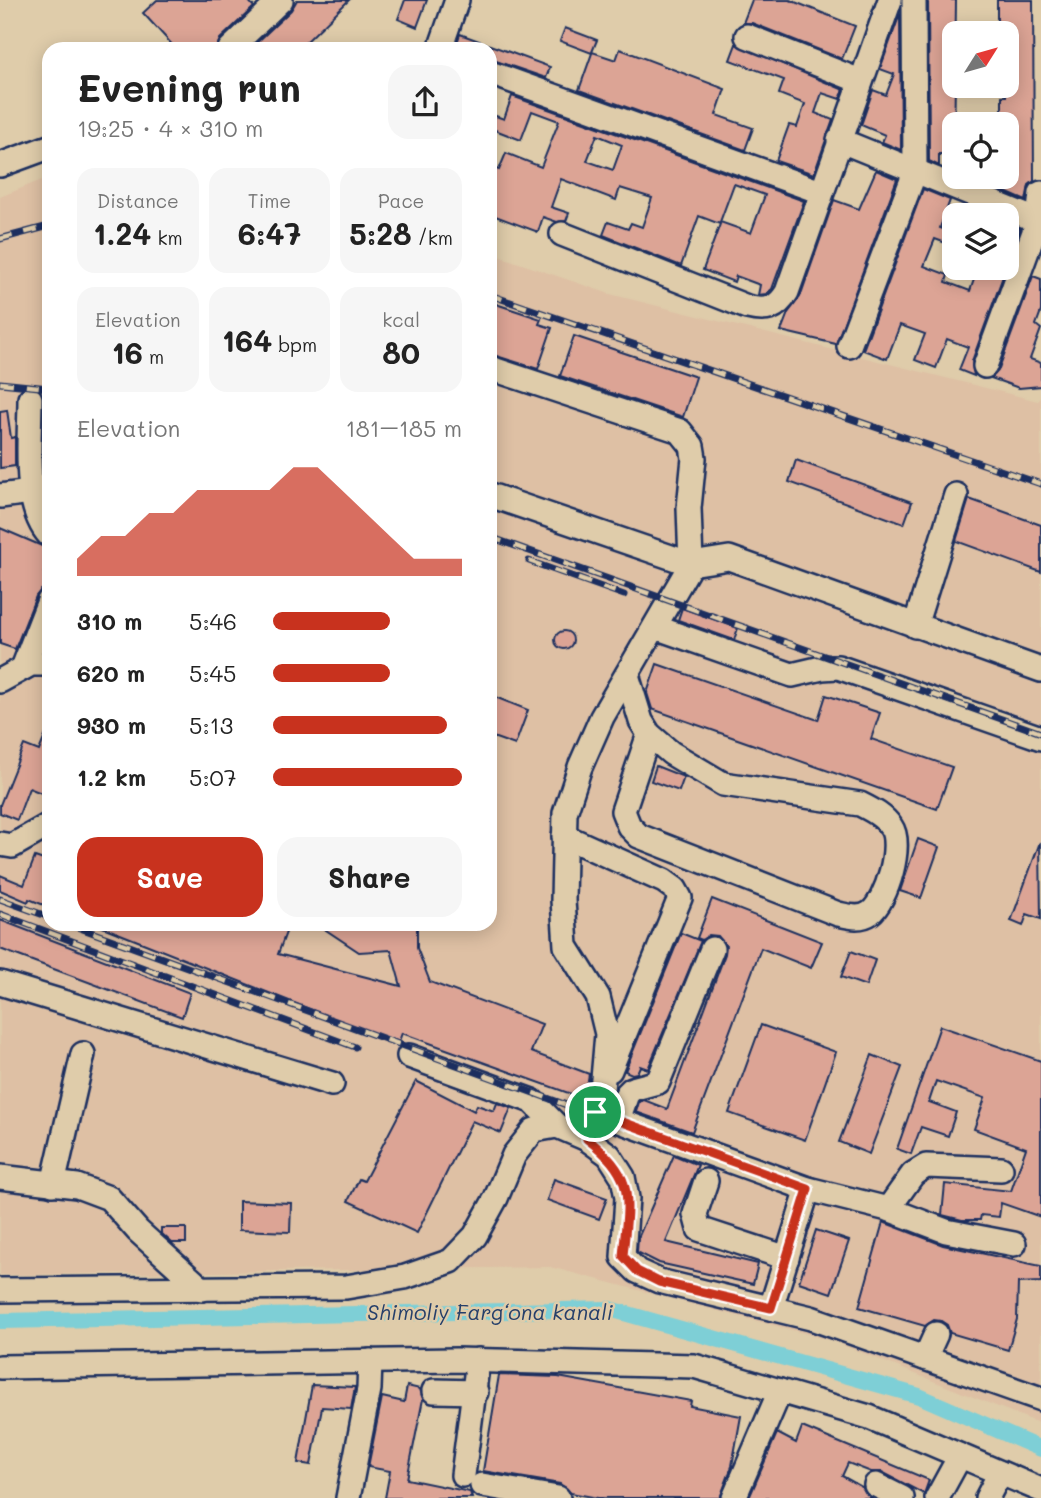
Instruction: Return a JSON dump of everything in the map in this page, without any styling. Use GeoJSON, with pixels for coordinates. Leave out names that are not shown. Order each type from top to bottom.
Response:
{"type":"FeatureCollection","features":[{"type":"Feature","properties":{"kind":"street"},"geometry":{"type":"LineString","coordinates":[[237,42],[281,0]]}},
{"type":"Feature","properties":{"kind":"street"},"geometry":{"type":"LineString","coordinates":[[442,42],[457,0]]}},
{"type":"Feature","properties":{"kind":"street"},"geometry":{"type":"LineString","coordinates":[[562,234],[747,307],[768,310],[776,306],[787,292],[890,0]]}},
{"type":"Feature","properties":{"kind":"street"},"geometry":{"type":"LineString","coordinates":[[849,346],[915,172],[914,0]]}},
{"type":"Feature","properties":{"kind":"street"},"geometry":{"type":"LineString","coordinates":[[747,36],[860,81]]}},
{"type":"Feature","properties":{"kind":"street"},"geometry":{"type":"LineString","coordinates":[[497,76],[821,192]]}},
{"type":"Feature","properties":{"kind":"street"},"geometry":{"type":"LineString","coordinates":[[839,140],[1040,221]]}},
{"type":"Feature","properties":{"kind":"street"},"geometry":{"type":"LineString","coordinates":[[0,165],[42,150]]}},
{"type":"Feature","properties":{"kind":"street"},"geometry":{"type":"LineString","coordinates":[[985,366],[1040,221],[1041,193]]}},
{"type":"Feature","properties":{"kind":"street"},"geometry":{"type":"LineString","coordinates":[[497,370],[680,430],[692,446],[694,458],[689,508],[691,564],[602,717],[580,767],[565,813],[563,900],[566,946],[598,997],[607,1034],[599,1101]]}},
{"type":"Feature","properties":{"kind":"street"},"geometry":{"type":"LineString","coordinates":[[30,399],[31,492],[42,523]]}},
{"type":"Feature","properties":{"kind":"street"},"geometry":{"type":"LineString","coordinates":[[0,496],[31,492]]}},
{"type":"Feature","properties":{"kind":"street"},"geometry":{"type":"LineString","coordinates":[[915,625],[956,495]]}},
{"type":"Feature","properties":{"kind":"street"},"geometry":{"type":"LineString","coordinates":[[497,497],[691,564],[729,558],[1041,670]]}},
{"type":"Feature","properties":{"kind":"street"},"geometry":{"type":"LineString","coordinates":[[23,668],[42,619]]}},
{"type":"Feature","properties":{"kind":"street"},"geometry":{"type":"LineString","coordinates":[[655,627],[792,675],[838,667],[1041,738]]}},
{"type":"Feature","properties":{"kind":"street"},"geometry":{"type":"LineString","coordinates":[[0,681],[31,664],[42,664]]}},
{"type":"Feature","properties":{"kind":"street"},"geometry":{"type":"LineString","coordinates":[[627,675],[641,722],[649,734],[671,753],[723,784],[860,804],[879,814],[892,828],[898,846],[884,894],[870,913],[857,918],[838,914],[639,836],[629,826],[623,811],[649,734]]}},
{"type":"Feature","properties":{"kind":"street"},"geometry":{"type":"LineString","coordinates":[[0,844],[12,846],[42,829]]}},
{"type":"Feature","properties":{"kind":"street"},"geometry":{"type":"LineString","coordinates":[[564,836],[664,881],[675,889],[680,898],[599,1101],[587,1139]]}},
{"type":"Feature","properties":{"kind":"street"},"geometry":{"type":"LineString","coordinates":[[618,1120],[632,1089],[658,1082],[712,949]]}},
{"type":"Feature","properties":{"kind":"street"},"geometry":{"type":"LineString","coordinates":[[0,983],[332,1084]]}},
{"type":"Feature","properties":{"kind":"street"},"geometry":{"type":"LineString","coordinates":[[53,1184],[83,1055]]}},
{"type":"Feature","properties":{"kind":"street"},"geometry":{"type":"LineString","coordinates":[[409,1056],[532,1101],[542,1108],[557,1126],[587,1139],[609,1155],[623,1177],[627,1198],[623,1256],[637,1271],[659,1282],[811,1318],[1041,1399]]}},
{"type":"Feature","properties":{"kind":"street"},"geometry":{"type":"LineString","coordinates":[[599,1101],[618,1120],[808,1189],[888,1209],[946,1231],[1014,1244]]}},
{"type":"Feature","properties":{"kind":"street"},"geometry":{"type":"LineString","coordinates":[[0,1290],[346,1287],[405,1277],[451,1261],[475,1236],[496,1198],[514,1155],[534,1130],[557,1126]]}},
{"type":"Feature","properties":{"kind":"street"},"geometry":{"type":"LineString","coordinates":[[888,1209],[913,1174],[926,1166],[1001,1169]]}},
{"type":"Feature","properties":{"kind":"street"},"geometry":{"type":"LineString","coordinates":[[0,1177],[94,1191],[109,1198],[138,1231],[202,1289]]}},
{"type":"Feature","properties":{"kind":"street"},"geometry":{"type":"LineString","coordinates":[[706,1181],[695,1214],[699,1229],[787,1258]]}},
{"type":"Feature","properties":{"kind":"street"},"geometry":{"type":"LineString","coordinates":[[771,1308],[808,1189]]}},
{"type":"Feature","properties":{"kind":"street"},"geometry":{"type":"LineString","coordinates":[[925,1358],[936,1334]]}},
{"type":"Feature","properties":{"kind":"street"},"geometry":{"type":"LineString","coordinates":[[478,1360],[472,1480],[558,1498]]}},
{"type":"Feature","properties":{"kind":"street"},"geometry":{"type":"LineString","coordinates":[[0,1367],[478,1360],[694,1366],[869,1418],[1041,1490]]}},
{"type":"Feature","properties":{"kind":"street"},"geometry":{"type":"LineString","coordinates":[[348,1498],[369,1389],[370,1361]]}},
{"type":"Feature","properties":{"kind":"street"},"geometry":{"type":"LineString","coordinates":[[434,1391],[476,1392]]}},
{"type":"Feature","properties":{"kind":"street"},"geometry":{"type":"LineString","coordinates":[[734,1498],[780,1391]]}},
{"type":"Feature","properties":{"kind":"street"},"geometry":{"type":"LineString","coordinates":[[937,1498],[960,1456]]}},
{"type":"Feature","properties":{"kind":"street"},"geometry":{"type":"LineString","coordinates":[[988,1498],[1000,1473]]}},
{"type":"Feature","properties":{"kind":"street"},"geometry":{"type":"LineString","coordinates":[[876,1485],[902,1498]]}},
{"type":"Feature","properties":{"kind":"shaded area"},"geometry":{"type":"Polygon","coordinates":[[[42,180],[42,931],[497,931],[497,255],[610,294],[1038,401],[1041,398],[1041,1424],[830,1340],[550,1267],[0,1275],[0,197],[42,180]]]}},
{"type":"Feature","properties":{"kind":"building"},"geometry":{"type":"Polygon","coordinates":[[[157,0],[248,0],[254,7],[219,42],[170,42],[143,13],[157,0]]]}},
{"type":"Feature","properties":{"kind":"building"},"geometry":{"type":"Polygon","coordinates":[[[297,0],[349,0],[306,42],[257,42],[291,10],[297,0]]]}},
{"type":"Feature","properties":{"kind":"building"},"geometry":{"type":"Polygon","coordinates":[[[405,0],[427,0],[417,27],[398,19],[405,0]]]}},
{"type":"Feature","properties":{"kind":"building"},"geometry":{"type":"Polygon","coordinates":[[[752,0],[790,0],[855,26],[842,59],[752,23],[743,23],[752,0]]]}},
{"type":"Feature","properties":{"kind":"building"},"geometry":{"type":"Polygon","coordinates":[[[928,0],[956,0],[956,21],[942,21],[942,98],[955,98],[955,112],[942,112],[942,154],[939,154],[939,166],[929,161],[928,0]]]}},
{"type":"Feature","properties":{"kind":"building"},"geometry":{"type":"Polygon","coordinates":[[[997,0],[1033,0],[1034,181],[1029,185],[1026,201],[1003,191],[1019,189],[1019,112],[1002,112],[1002,98],[1019,98],[1019,21],[997,21],[997,0]]]}},
{"type":"Feature","properties":{"kind":"building"},"geometry":{"type":"Polygon","coordinates":[[[900,14],[901,150],[882,142],[885,135],[861,125],[873,90],[886,95],[894,74],[880,69],[900,14]]]}},
{"type":"Feature","properties":{"kind":"building"},"geometry":{"type":"Polygon","coordinates":[[[565,28],[597,40],[592,52],[616,60],[620,49],[725,89],[716,115],[753,128],[745,150],[579,90],[592,53],[560,41],[565,28]]]}},
{"type":"Feature","properties":{"kind":"building"},"geometry":{"type":"Polygon","coordinates":[[[460,34],[482,42],[457,42],[460,34]]]}},
{"type":"Feature","properties":{"kind":"building"},"geometry":{"type":"Polygon","coordinates":[[[736,44],[844,90],[840,99],[822,93],[815,113],[833,120],[814,174],[776,161],[789,125],[797,127],[805,104],[779,94],[784,80],[730,60],[736,44]]]}},
{"type":"Feature","properties":{"kind":"building"},"geometry":{"type":"Polygon","coordinates":[[[497,48],[550,67],[546,78],[497,61],[497,48]]]}},
{"type":"Feature","properties":{"kind":"building"},"geometry":{"type":"Polygon","coordinates":[[[512,96],[804,201],[772,289],[766,294],[758,295],[760,285],[736,276],[734,282],[703,270],[720,224],[699,216],[681,266],[603,235],[608,222],[628,229],[631,223],[642,227],[652,198],[620,188],[616,200],[561,179],[551,207],[569,213],[566,221],[557,222],[543,217],[538,232],[497,217],[497,169],[506,153],[541,167],[559,121],[532,111],[521,140],[497,131],[497,116],[504,119],[512,96]],[[597,135],[587,161],[613,170],[622,145],[597,135]],[[734,184],[720,222],[751,233],[765,195],[734,184]]]}},
{"type":"Feature","properties":{"kind":"building"},"geometry":{"type":"Polygon","coordinates":[[[876,170],[897,179],[836,344],[781,331],[788,313],[800,297],[834,200],[859,209],[876,170]]]}},
{"type":"Feature","properties":{"kind":"building"},"geometry":{"type":"Polygon","coordinates":[[[923,189],[950,200],[949,203],[942,203],[942,242],[935,239],[924,266],[942,273],[942,280],[970,291],[974,280],[1002,280],[972,361],[974,376],[959,370],[968,347],[947,339],[936,368],[915,360],[925,334],[900,325],[887,359],[863,350],[923,189]]]}},
{"type":"Feature","properties":{"kind":"building"},"geometry":{"type":"Polygon","coordinates":[[[1033,276],[1041,279],[1041,311],[1036,325],[1041,329],[1030,359],[1041,363],[1041,386],[1019,388],[991,378],[998,371],[1033,276]]]}},
{"type":"Feature","properties":{"kind":"building"},"geometry":{"type":"Polygon","coordinates":[[[497,304],[541,319],[539,324],[552,328],[538,369],[497,356],[497,304]]]}},
{"type":"Feature","properties":{"kind":"building"},"geometry":{"type":"Polygon","coordinates":[[[574,336],[696,377],[683,417],[560,376],[574,336]]]}},
{"type":"Feature","properties":{"kind":"building"},"geometry":{"type":"Polygon","coordinates":[[[7,410],[11,438],[15,437],[15,466],[0,468],[0,411],[7,410]]]}},
{"type":"Feature","properties":{"kind":"building"},"geometry":{"type":"Polygon","coordinates":[[[796,460],[912,502],[904,524],[789,482],[796,460]]]}},
{"type":"Feature","properties":{"kind":"building"},"geometry":{"type":"Polygon","coordinates":[[[969,499],[1041,525],[1041,572],[956,541],[969,499]]]}},
{"type":"Feature","properties":{"kind":"building"},"geometry":{"type":"Polygon","coordinates":[[[0,528],[42,546],[42,590],[36,596],[15,649],[0,644],[0,528]]]}},
{"type":"Feature","properties":{"kind":"building"},"geometry":{"type":"Polygon","coordinates":[[[682,608],[738,628],[734,640],[678,620],[682,608]]]}},
{"type":"Feature","properties":{"kind":"building"},"geometry":{"type":"Polygon","coordinates":[[[564,631],[570,634],[573,640],[570,646],[564,649],[558,646],[555,640],[558,634],[564,631]]]}},
{"type":"Feature","properties":{"kind":"building"},"geometry":{"type":"Polygon","coordinates":[[[657,664],[818,720],[826,695],[880,713],[871,739],[952,767],[937,809],[652,709],[647,693],[657,664]]]}},
{"type":"Feature","properties":{"kind":"building"},"geometry":{"type":"Polygon","coordinates":[[[497,698],[528,710],[515,745],[497,739],[497,698]]]}},
{"type":"Feature","properties":{"kind":"building"},"geometry":{"type":"Polygon","coordinates":[[[42,744],[42,793],[29,788],[17,820],[0,813],[0,805],[24,745],[39,751],[42,744]]]}},
{"type":"Feature","properties":{"kind":"building"},"geometry":{"type":"Polygon","coordinates":[[[656,766],[684,777],[679,791],[651,781],[656,766]]]}},
{"type":"Feature","properties":{"kind":"building"},"geometry":{"type":"Polygon","coordinates":[[[918,839],[939,847],[921,898],[900,891],[918,839]]]}},
{"type":"Feature","properties":{"kind":"building"},"geometry":{"type":"Polygon","coordinates":[[[1040,842],[1041,919],[1027,914],[1023,926],[1011,921],[1040,842]]]}},
{"type":"Feature","properties":{"kind":"building"},"geometry":{"type":"Polygon","coordinates":[[[35,857],[42,860],[42,904],[29,899],[28,902],[0,890],[0,875],[24,885],[35,857]]]}},
{"type":"Feature","properties":{"kind":"building"},"geometry":{"type":"Polygon","coordinates":[[[712,899],[822,942],[811,968],[761,948],[692,1132],[636,1112],[639,1102],[644,1100],[667,1109],[725,954],[726,946],[718,936],[709,935],[702,940],[697,938],[712,899]]]}},
{"type":"Feature","properties":{"kind":"building"},"geometry":{"type":"Polygon","coordinates":[[[0,920],[190,993],[182,1017],[0,949],[0,920]]]}},
{"type":"Feature","properties":{"kind":"building"},"geometry":{"type":"Polygon","coordinates":[[[113,931],[286,931],[278,954],[401,986],[391,950],[359,952],[328,931],[417,931],[417,948],[430,982],[542,1024],[531,1052],[589,1074],[585,1099],[402,1033],[398,1044],[113,931]]]}},
{"type":"Feature","properties":{"kind":"building"},"geometry":{"type":"Polygon","coordinates":[[[681,933],[701,941],[648,1069],[640,1066],[637,1073],[632,1074],[625,1071],[681,933]]]}},
{"type":"Feature","properties":{"kind":"building"},"geometry":{"type":"Polygon","coordinates":[[[851,951],[875,960],[866,986],[841,977],[851,951]]]}},
{"type":"Feature","properties":{"kind":"building"},"geometry":{"type":"Polygon","coordinates":[[[761,1025],[836,1052],[805,1140],[729,1113],[761,1025]]]}},
{"type":"Feature","properties":{"kind":"building"},"geometry":{"type":"Polygon","coordinates":[[[940,1026],[1041,1061],[1041,1217],[1001,1203],[999,1217],[981,1215],[980,1220],[962,1220],[942,1215],[945,1184],[1011,1191],[1026,1148],[974,1129],[985,1098],[936,1081],[929,1102],[956,1112],[948,1136],[921,1127],[911,1154],[897,1149],[940,1026]]]}},
{"type":"Feature","properties":{"kind":"building"},"geometry":{"type":"Polygon","coordinates":[[[872,1055],[902,1067],[869,1154],[839,1142],[872,1055]]]}},
{"type":"Feature","properties":{"kind":"building"},"geometry":{"type":"Polygon","coordinates":[[[416,1081],[474,1111],[477,1105],[494,1111],[497,1103],[511,1108],[501,1133],[472,1121],[417,1233],[348,1201],[359,1179],[364,1181],[416,1081]]]}},
{"type":"Feature","properties":{"kind":"building"},"geometry":{"type":"Polygon","coordinates":[[[674,1155],[698,1165],[666,1242],[758,1264],[753,1284],[659,1263],[637,1252],[638,1238],[674,1155]]]}},
{"type":"Feature","properties":{"kind":"building"},"geometry":{"type":"Polygon","coordinates":[[[554,1179],[607,1198],[599,1219],[547,1200],[554,1179]]]}},
{"type":"Feature","properties":{"kind":"building"},"geometry":{"type":"Polygon","coordinates":[[[239,1201],[291,1203],[290,1232],[239,1230],[239,1201]]]}},
{"type":"Feature","properties":{"kind":"building"},"geometry":{"type":"Polygon","coordinates":[[[883,1222],[943,1245],[1041,1266],[1041,1282],[1018,1283],[1017,1319],[1008,1350],[950,1333],[947,1325],[941,1321],[934,1320],[925,1326],[859,1307],[883,1222]]]}},
{"type":"Feature","properties":{"kind":"building"},"geometry":{"type":"Polygon","coordinates":[[[161,1228],[186,1228],[186,1243],[172,1243],[161,1233],[161,1228]]]}},
{"type":"Feature","properties":{"kind":"building"},"geometry":{"type":"Polygon","coordinates":[[[816,1230],[849,1241],[831,1293],[799,1282],[816,1230]]]}},
{"type":"Feature","properties":{"kind":"building"},"geometry":{"type":"Polygon","coordinates":[[[499,1375],[558,1377],[691,1401],[690,1406],[741,1416],[732,1466],[720,1498],[598,1498],[571,1493],[560,1484],[483,1471],[499,1375]]]}},
{"type":"Feature","properties":{"kind":"building"},"geometry":{"type":"Polygon","coordinates":[[[312,1385],[355,1387],[351,1409],[322,1407],[311,1465],[298,1463],[312,1385]]]}},
{"type":"Feature","properties":{"kind":"building"},"geometry":{"type":"Polygon","coordinates":[[[407,1386],[420,1389],[423,1399],[407,1479],[470,1492],[472,1498],[385,1498],[390,1471],[368,1467],[382,1397],[404,1402],[407,1386]]]}},
{"type":"Feature","properties":{"kind":"building"},"geometry":{"type":"Polygon","coordinates":[[[802,1427],[929,1480],[924,1494],[882,1472],[871,1472],[848,1463],[842,1476],[862,1487],[871,1498],[749,1498],[777,1433],[796,1443],[802,1427]]]}},
{"type":"Feature","properties":{"kind":"waterway","name":"Shimoliy Fargʻona kanali"},"geometry":{"type":"LineString","coordinates":[[0,1321],[610,1309],[919,1396],[1041,1449]]}},
{"type":"Feature","properties":{"kind":"railway"},"geometry":{"type":"LineString","coordinates":[[0,239],[42,228]]}},
{"type":"Feature","properties":{"kind":"railway"},"geometry":{"type":"LineString","coordinates":[[497,297],[1041,484]]}},
{"type":"Feature","properties":{"kind":"railway"},"geometry":{"type":"LineString","coordinates":[[0,383],[42,387]]}},
{"type":"Feature","properties":{"kind":"railway"},"geometry":{"type":"LineString","coordinates":[[497,539],[1041,733]]}},
{"type":"Feature","properties":{"kind":"railway"},"geometry":{"type":"LineString","coordinates":[[529,561],[624,595]]}},
{"type":"Feature","properties":{"kind":"railway"},"geometry":{"type":"LineString","coordinates":[[0,899],[42,914]]}},
{"type":"Feature","properties":{"kind":"railway"},"geometry":{"type":"LineString","coordinates":[[0,914],[42,930]]}},
{"type":"Feature","properties":{"kind":"railway"},"geometry":{"type":"LineString","coordinates":[[45,931],[355,1047]]}},
{"type":"Feature","properties":{"kind":"railway"},"geometry":{"type":"LineString","coordinates":[[88,931],[572,1107]]}},
{"type":"Feature","properties":{"kind":"route"},"geometry":{"type":"LineString","coordinates":[[595,1112],[808,1189],[771,1308],[659,1282],[637,1271],[623,1256],[627,1198],[623,1177],[609,1155],[587,1139],[595,1112]]}}]}
